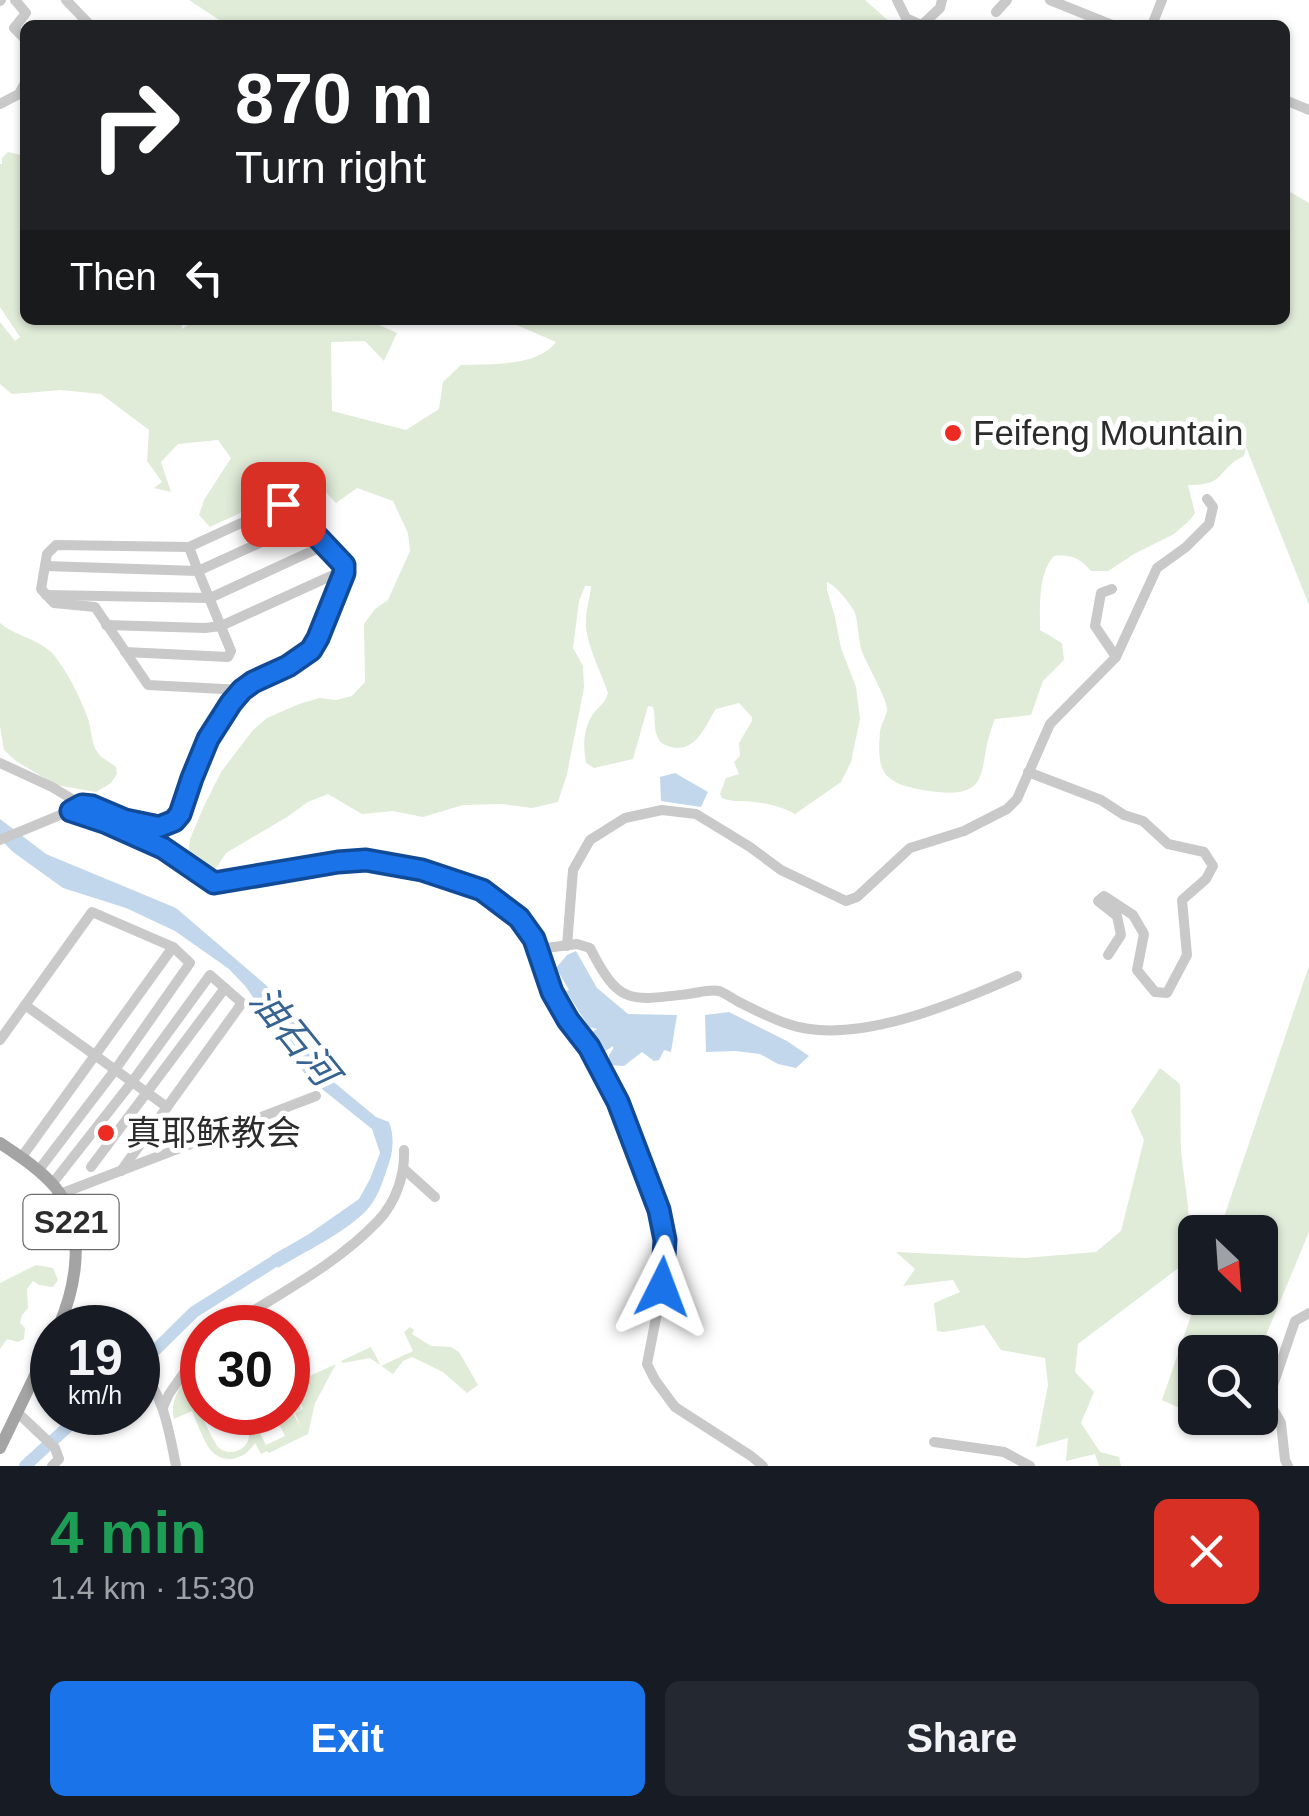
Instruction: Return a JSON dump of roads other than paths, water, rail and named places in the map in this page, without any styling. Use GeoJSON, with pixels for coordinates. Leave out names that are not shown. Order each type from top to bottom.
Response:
{"type":"FeatureCollection","features":[{"type":"Feature","properties":{"kind":"main road","name":"S221"},"geometry":{"type":"LineString","coordinates":[[0,1143],[56,1189],[73,1228],[76,1265],[65,1305]]}},
{"type":"Feature","properties":{"kind":"main road"},"geometry":{"type":"LineString","coordinates":[[0,1448],[30,1387]]}},
{"type":"Feature","properties":{"kind":"street"},"geometry":{"type":"LineString","coordinates":[[15,0],[26,13],[20,20]]}},
{"type":"Feature","properties":{"kind":"street"},"geometry":{"type":"LineString","coordinates":[[66,0],[85,20]]}},
{"type":"Feature","properties":{"kind":"street"},"geometry":{"type":"LineString","coordinates":[[927,20],[940,8],[942,0]]}},
{"type":"Feature","properties":{"kind":"street"},"geometry":{"type":"LineString","coordinates":[[996,12],[1007,0]]}},
{"type":"Feature","properties":{"kind":"street"},"geometry":{"type":"LineString","coordinates":[[1050,0],[1100,20]]}},
{"type":"Feature","properties":{"kind":"street"},"geometry":{"type":"LineString","coordinates":[[568,946],[573,870],[590,840],[625,818],[662,810],[696,814],[781,870],[846,901],[857,897],[910,848],[964,830],[1006,809],[1017,799],[1050,724],[1116,657],[1157,568],[1209,524],[1213,508],[1207,499]]}},
{"type":"Feature","properties":{"kind":"street"},"geometry":{"type":"LineString","coordinates":[[0,840],[77,808],[92,806],[125,820],[159,827],[174,821],[208,739],[231,703],[253,682],[311,650],[344,570],[339,558],[283,504],[189,547],[56,545],[47,554],[41,589],[54,603],[95,606],[148,684],[242,690]]}},
{"type":"Feature","properties":{"kind":"street"},"geometry":{"type":"LineString","coordinates":[[45,566],[198,571],[303,523]]}},
{"type":"Feature","properties":{"kind":"street"},"geometry":{"type":"LineString","coordinates":[[46,595],[210,598],[325,546]]}},
{"type":"Feature","properties":{"kind":"street"},"geometry":{"type":"LineString","coordinates":[[125,652],[228,657],[231,651],[189,547]]}},
{"type":"Feature","properties":{"kind":"street"},"geometry":{"type":"LineString","coordinates":[[106,625],[221,626],[344,570]]}},
{"type":"Feature","properties":{"kind":"street"},"geometry":{"type":"LineString","coordinates":[[1112,589],[1101,593],[1095,626],[1116,657]]}},
{"type":"Feature","properties":{"kind":"street"},"geometry":{"type":"LineString","coordinates":[[0,764],[52,787],[77,808],[163,848],[214,883],[366,860],[422,870],[482,890],[519,918],[534,939],[552,992],[589,1047],[618,1102],[659,1210],[665,1240],[662,1287],[647,1364],[654,1380],[674,1407],[763,1466]]}},
{"type":"Feature","properties":{"kind":"street"},"geometry":{"type":"LineString","coordinates":[[1028,772],[1102,800],[1143,822],[1168,844],[1204,852],[1213,866],[1206,879],[1182,900],[1187,954],[1167,993],[1155,992],[1138,970],[1144,934],[1134,915],[1104,896],[1098,902],[1117,916],[1121,935],[1108,955]]}},
{"type":"Feature","properties":{"kind":"street"},"geometry":{"type":"LineString","coordinates":[[0,1040],[92,912],[174,947],[190,963],[38,1171]]}},
{"type":"Feature","properties":{"kind":"street"},"geometry":{"type":"LineString","coordinates":[[538,949],[577,944],[590,948],[604,976],[619,992],[642,1000],[717,990],[789,1025],[817,1030],[895,1021],[967,998],[1017,976]]}},
{"type":"Feature","properties":{"kind":"street"},"geometry":{"type":"LineString","coordinates":[[21,1158],[174,947]]}},
{"type":"Feature","properties":{"kind":"street"},"geometry":{"type":"LineString","coordinates":[[56,1189],[210,975],[242,1003],[121,1171]]}},
{"type":"Feature","properties":{"kind":"street"},"geometry":{"type":"LineString","coordinates":[[91,1167],[225,988]]}},
{"type":"Feature","properties":{"kind":"street"},"geometry":{"type":"LineString","coordinates":[[25,1005],[167,1107]]}},
{"type":"Feature","properties":{"kind":"street"},"geometry":{"type":"LineString","coordinates":[[56,1189],[121,1171],[316,1096]]}},
{"type":"Feature","properties":{"kind":"street"},"geometry":{"type":"LineString","coordinates":[[263,1305],[315,1273],[380,1219],[405,1170],[404,1150]]}},
{"type":"Feature","properties":{"kind":"street"},"geometry":{"type":"LineString","coordinates":[[405,1170],[435,1197]]}},
{"type":"Feature","properties":{"kind":"street"},"geometry":{"type":"LineString","coordinates":[[1288,1466],[1282,1424],[1268,1400],[1295,1321],[1309,1312]]}},
{"type":"Feature","properties":{"kind":"street"},"geometry":{"type":"LineString","coordinates":[[176,1466],[161,1401],[180,1378]]}},
{"type":"Feature","properties":{"kind":"street"},"geometry":{"type":"LineString","coordinates":[[0,1412],[31,1425],[56,1448],[59,1460],[52,1466]]}},
{"type":"Feature","properties":{"kind":"street"},"geometry":{"type":"LineString","coordinates":[[934,1442],[1004,1452],[1030,1466]]}},
{"type":"Feature","properties":{"kind":"water"},"geometry":{"type":"Polygon","coordinates":[[[675,773],[708,792],[701,807],[661,801],[660,777],[675,773]]]}},
{"type":"Feature","properties":{"kind":"water"},"geometry":{"type":"Polygon","coordinates":[[[0,819],[46,854],[176,908],[267,986],[330,1079],[376,1117],[389,1122],[391,1158],[379,1192],[365,1212],[278,1268],[271,1256],[359,1199],[380,1153],[372,1129],[307,1077],[246,987],[229,969],[175,931],[126,908],[63,888],[0,839],[0,819]]]}},
{"type":"Feature","properties":{"kind":"water"},"geometry":{"type":"Polygon","coordinates":[[[576,951],[597,988],[628,1014],[677,1015],[671,1052],[664,1050],[659,1060],[654,1061],[642,1052],[624,1066],[609,1065],[613,1046],[604,1052],[589,1034],[597,1029],[589,1027],[556,968],[576,951]]]}},
{"type":"Feature","properties":{"kind":"water"},"geometry":{"type":"Polygon","coordinates":[[[729,1012],[809,1056],[796,1068],[760,1054],[706,1052],[705,1015],[729,1012]]]}},
{"type":"Feature","properties":{"kind":"waterway","name":"油石河"},"geometry":{"type":"LineString","coordinates":[[160,1345],[194,1312],[286,1254]]}},
{"type":"Feature","properties":{"kind":"waterway","name":"油石河"},"geometry":{"type":"LineString","coordinates":[[25,1466],[59,1435]]}},
{"type":"Feature","properties":{"kind":"place","name":"Feifeng Mountain"},"geometry":{"type":"Point","coordinates":[953,433]}},
{"type":"Feature","properties":{"kind":"place","name":"真耶稣教会"},"geometry":{"type":"Point","coordinates":[106,1133]}}]}
